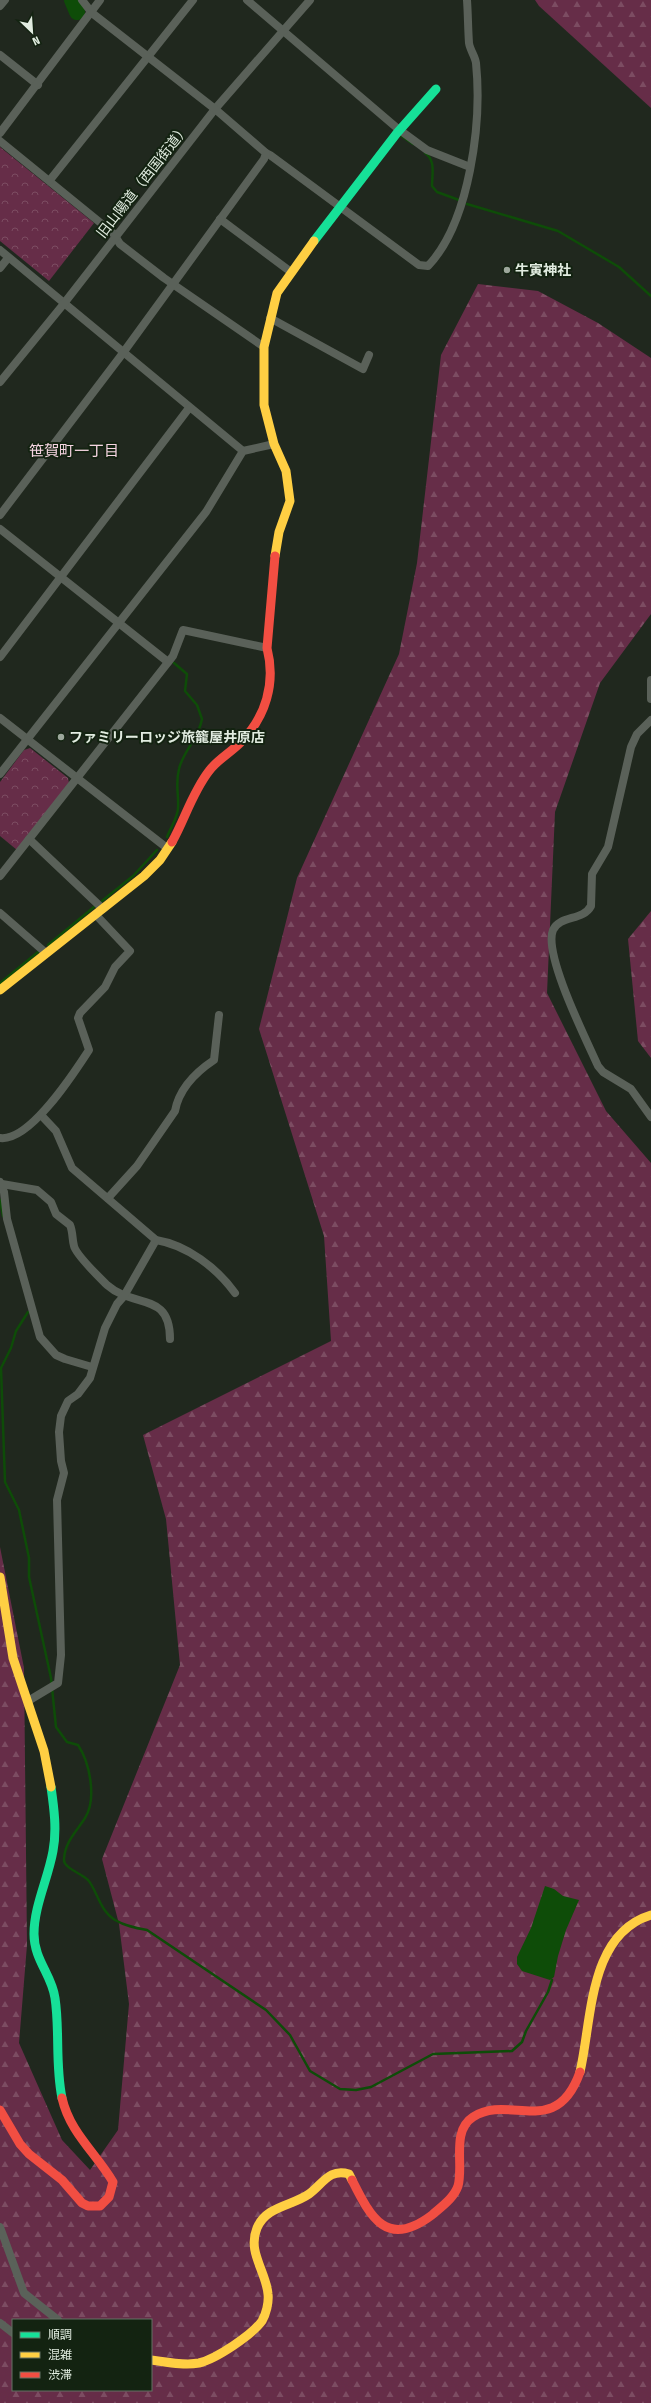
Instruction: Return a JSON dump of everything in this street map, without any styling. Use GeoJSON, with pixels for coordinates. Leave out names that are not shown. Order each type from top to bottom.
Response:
{"type":"FeatureCollection","features":[{"type":"Feature","properties":{"kind":"street"},"geometry":{"type":"LineString","coordinates":[[0,6],[5,0]]}},
{"type":"Feature","properties":{"kind":"street"},"geometry":{"type":"LineString","coordinates":[[82,0],[92,13],[215,109],[266,153],[340,205],[419,265],[428,266],[446,244],[461,205],[470,167],[475,134],[476,62],[470,44],[467,0]]}},
{"type":"Feature","properties":{"kind":"street"},"geometry":{"type":"LineString","coordinates":[[0,133],[38,85],[100,0]]}},
{"type":"Feature","properties":{"kind":"street"},"geometry":{"type":"LineString","coordinates":[[50,180],[193,0]]}},
{"type":"Feature","properties":{"kind":"street"},"geometry":{"type":"LineString","coordinates":[[247,0],[400,130],[427,150],[470,167]]}},
{"type":"Feature","properties":{"kind":"street","name":"旧山陽道（西国街道）"},"geometry":{"type":"LineString","coordinates":[[0,382],[116,237],[215,109],[310,0]]}},
{"type":"Feature","properties":{"kind":"street"},"geometry":{"type":"LineString","coordinates":[[0,55],[38,85]]}},
{"type":"Feature","properties":{"kind":"street"},"geometry":{"type":"LineString","coordinates":[[0,990],[100,912],[154,866],[167,848],[193,794],[209,771],[242,741],[259,719],[265,705],[272,677],[272,663],[267,648],[276,547],[279,532],[290,502],[286,471],[274,444],[264,405],[264,347],[277,293],[340,205],[400,130],[436,89]]}},
{"type":"Feature","properties":{"kind":"street"},"geometry":{"type":"LineString","coordinates":[[0,141],[50,180],[116,237],[120,244],[264,347]]}},
{"type":"Feature","properties":{"kind":"street"},"geometry":{"type":"LineString","coordinates":[[0,515],[123,353],[264,159],[266,153]]}},
{"type":"Feature","properties":{"kind":"street"},"geometry":{"type":"LineString","coordinates":[[220,219],[291,272]]}},
{"type":"Feature","properties":{"kind":"street"},"geometry":{"type":"LineString","coordinates":[[0,250],[188,408],[243,451]]}},
{"type":"Feature","properties":{"kind":"street"},"geometry":{"type":"LineString","coordinates":[[0,268],[8,258]]}},
{"type":"Feature","properties":{"kind":"street"},"geometry":{"type":"LineString","coordinates":[[270,318],[363,369],[369,355]]}},
{"type":"Feature","properties":{"kind":"street"},"geometry":{"type":"LineString","coordinates":[[0,656],[188,408]]}},
{"type":"Feature","properties":{"kind":"street"},"geometry":{"type":"LineString","coordinates":[[0,774],[206,512],[243,451],[274,444]]}},
{"type":"Feature","properties":{"kind":"street"},"geometry":{"type":"LineString","coordinates":[[0,529],[118,624],[168,662]]}},
{"type":"Feature","properties":{"kind":"street"},"geometry":{"type":"LineString","coordinates":[[0,876],[173,656],[183,630],[267,648]]}},
{"type":"Feature","properties":{"kind":"street"},"geometry":{"type":"LineString","coordinates":[[651,680],[651,699]]}},
{"type":"Feature","properties":{"kind":"street"},"geometry":{"type":"LineString","coordinates":[[0,718],[79,777],[167,848]]}},
{"type":"Feature","properties":{"kind":"street"},"geometry":{"type":"LineString","coordinates":[[651,720],[637,734],[631,746],[608,847],[592,874],[591,906],[584,914],[562,921],[556,926],[552,936],[557,970],[598,1066],[603,1072],[631,1089],[651,1117]]}},
{"type":"Feature","properties":{"kind":"street"},"geometry":{"type":"LineString","coordinates":[[0,1138],[14,1137],[40,1115],[88,1050],[78,1023],[80,1013],[105,987],[116,967],[130,951],[100,912],[29,840]]}},
{"type":"Feature","properties":{"kind":"street"},"geometry":{"type":"LineString","coordinates":[[0,914],[46,953]]}},
{"type":"Feature","properties":{"kind":"street"},"geometry":{"type":"LineString","coordinates":[[108,1198],[137,1166],[175,1111],[176,1101],[185,1087],[202,1068],[214,1060],[219,1015]]}},
{"type":"Feature","properties":{"kind":"street"},"geometry":{"type":"LineString","coordinates":[[40,1115],[56,1131],[72,1168],[156,1240],[164,1242],[200,1259],[216,1271],[235,1293]]}},
{"type":"Feature","properties":{"kind":"street"},"geometry":{"type":"LineString","coordinates":[[92,1367],[65,1360],[56,1355],[40,1337],[7,1219],[1,1183],[28,1187],[37,1190],[51,1202],[56,1214],[70,1225],[74,1247],[106,1284],[124,1296],[149,1302],[161,1308],[170,1327],[170,1339]]}},
{"type":"Feature","properties":{"kind":"street"},"geometry":{"type":"LineString","coordinates":[[28,1701],[58,1683],[61,1655],[57,1500],[64,1473],[61,1461],[59,1432],[61,1416],[68,1401],[78,1394],[90,1378],[92,1367],[96,1361],[105,1328],[117,1304],[124,1296],[156,1240]]}},
{"type":"Feature","properties":{"kind":"street"},"geometry":{"type":"LineString","coordinates":[[0,1577],[8,1637],[28,1701],[41,1736],[46,1756],[55,1832],[50,1864],[41,1891],[35,1946],[39,1960],[52,1985],[55,1997],[58,2076],[62,2101],[78,2136],[113,2182],[112,2196],[106,2204],[97,2207],[86,2204],[76,2197],[66,2183],[35,2159],[21,2145],[0,2110]]}},
{"type":"Feature","properties":{"kind":"street"},"geometry":{"type":"LineString","coordinates":[[152,2360],[185,2364],[202,2362],[233,2344],[261,2321],[267,2309],[269,2293],[255,2259],[254,2241],[257,2227],[271,2210],[302,2199],[312,2192],[333,2172],[342,2170],[349,2174],[377,2221],[393,2227],[414,2227],[440,2208],[458,2186],[462,2136],[465,2125],[470,2118],[479,2112],[534,2113],[560,2104],[578,2080],[591,1999],[604,1962],[627,1926],[639,1918],[651,1915]]}},
{"type":"Feature","properties":{"kind":"street"},"geometry":{"type":"LineString","coordinates":[[0,2227],[24,2293],[57,2319]]}},
{"type":"Feature","properties":{"kind":"street"},"geometry":{"type":"LineString","coordinates":[[0,2323],[12,2332]]}},
{"type":"Feature","properties":{"kind":"green space"},"geometry":{"type":"Polygon","coordinates":[[[535,0],[651,0],[651,108],[539,6],[535,0]]]}},
{"type":"Feature","properties":{"kind":"green space"},"geometry":{"type":"Polygon","coordinates":[[[0,147],[94,223],[49,281],[0,241],[0,147]]]}},
{"type":"Feature","properties":{"kind":"green space"},"geometry":{"type":"Polygon","coordinates":[[[478,284],[538,291],[598,323],[651,358],[651,614],[600,683],[555,812],[547,993],[606,1111],[651,1163],[651,2403],[0,2403],[0,1547],[24,1668],[27,1945],[19,2043],[62,2140],[90,2170],[118,2130],[129,2004],[119,1924],[102,1859],[180,1665],[166,1519],[143,1435],[331,1341],[324,1236],[259,1029],[297,878],[399,654],[417,563],[441,355],[478,284]]]}},
{"type":"Feature","properties":{"kind":"green space"},"geometry":{"type":"Polygon","coordinates":[[[30,748],[68,778],[69,783],[17,850],[0,836],[0,782],[24,750],[30,748]]]}},
{"type":"Feature","properties":{"kind":"green space"},"geometry":{"type":"Polygon","coordinates":[[[651,911],[651,1058],[638,1041],[628,939],[651,911]]]}},
{"type":"Feature","properties":{"kind":"shaded area"},"geometry":{"type":"Polygon","coordinates":[[[545,1886],[554,1889],[563,1896],[579,1900],[566,1930],[558,1956],[554,1977],[550,1980],[522,1971],[517,1964],[517,1957],[531,1928],[545,1886]]]}},
{"type":"Feature","properties":{"kind":"waterway"},"geometry":{"type":"LineString","coordinates":[[72,0],[77,12]]}},
{"type":"Feature","properties":{"kind":"waterway"},"geometry":{"type":"LineString","coordinates":[[400,135],[413,144]]}},
{"type":"Feature","properties":{"kind":"waterway"},"geometry":{"type":"LineString","coordinates":[[425,153],[431,160],[432,164],[432,186],[437,192],[459,200]]}},
{"type":"Feature","properties":{"kind":"waterway"},"geometry":{"type":"LineString","coordinates":[[467,204],[558,231],[619,267],[651,296]]}},
{"type":"Feature","properties":{"kind":"waterway"},"geometry":{"type":"LineString","coordinates":[[167,837],[178,812],[177,779],[181,762],[198,732],[202,719],[197,705],[185,691],[187,674],[174,663]]}},
{"type":"Feature","properties":{"kind":"waterway"},"geometry":{"type":"LineString","coordinates":[[102,901],[133,876],[157,850]]}},
{"type":"Feature","properties":{"kind":"waterway"},"geometry":{"type":"LineString","coordinates":[[48,945],[94,907]]}},
{"type":"Feature","properties":{"kind":"waterway"},"geometry":{"type":"LineString","coordinates":[[0,983],[38,952]]}},
{"type":"Feature","properties":{"kind":"waterway"},"geometry":{"type":"LineString","coordinates":[[0,1200],[3,1216]]}},
{"type":"Feature","properties":{"kind":"waterway"},"geometry":{"type":"LineString","coordinates":[[28,1312],[16,1331],[11,1348],[1,1368],[5,1482],[19,1510],[29,1558],[29,1577],[51,1678],[56,1727],[67,1742],[78,1745],[89,1771],[91,1791],[89,1810],[66,1847],[64,1859],[66,1865],[88,1880],[105,1911],[115,1920],[135,1928],[147,1930],[266,2010],[290,2035],[310,2071],[340,2089],[356,2090],[371,2087],[433,2054],[512,2051],[522,2042],[526,2031],[548,1992],[552,1980]]}},
{"type":"Feature","properties":{"kind":"traffic: fast"},"geometry":{"type":"LineString","coordinates":[[314,241],[397,133],[436,89]]}},
{"type":"Feature","properties":{"kind":"traffic: fast"},"geometry":{"type":"LineString","coordinates":[[51,1787],[55,1819],[55,1835],[51,1861],[36,1913],[34,1934],[37,1952],[55,1998],[59,2073],[62,2098]]}},
{"type":"Feature","properties":{"kind":"traffic: slow"},"geometry":{"type":"LineString","coordinates":[[275,556],[279,532],[290,501],[286,471],[274,444],[264,405],[264,347],[277,293],[314,241]]}},
{"type":"Feature","properties":{"kind":"traffic: slow"},"geometry":{"type":"LineString","coordinates":[[0,990],[144,876],[160,860],[172,842]]}},
{"type":"Feature","properties":{"kind":"traffic: slow"},"geometry":{"type":"LineString","coordinates":[[0,1577],[13,1658],[44,1751],[51,1787]]}},
{"type":"Feature","properties":{"kind":"traffic: slow"},"geometry":{"type":"LineString","coordinates":[[580,2072],[591,2005],[596,1982],[604,1960],[615,1940],[630,1925],[651,1915]]}},
{"type":"Feature","properties":{"kind":"traffic: slow"},"geometry":{"type":"LineString","coordinates":[[152,2360],[181,2364],[193,2364],[206,2361],[224,2352],[257,2327],[262,2321],[266,2312],[268,2301],[267,2286],[254,2245],[257,2228],[261,2221],[267,2215],[280,2207],[309,2194],[331,2175],[336,2173],[349,2174],[352,2180]]}},
{"type":"Feature","properties":{"kind":"traffic: jam"},"geometry":{"type":"LineString","coordinates":[[172,842],[203,779],[216,763],[236,747],[249,733],[267,699],[270,674],[267,648],[275,556]]}},
{"type":"Feature","properties":{"kind":"traffic: jam"},"geometry":{"type":"LineString","coordinates":[[352,2180],[366,2206],[374,2217],[382,2224],[392,2229],[403,2229],[416,2225],[432,2215],[443,2205],[458,2186],[460,2168],[460,2139],[466,2123],[473,2117],[487,2111],[502,2109],[531,2111],[545,2110],[558,2104],[570,2092],[580,2072]]}},
{"type":"Feature","properties":{"kind":"traffic: jam"},"geometry":{"type":"LineString","coordinates":[[0,2110],[20,2144],[29,2154],[62,2180],[82,2203],[88,2206],[100,2206],[109,2197],[113,2182],[77,2132],[71,2122],[62,2098]]}},
{"type":"Feature","properties":{"kind":"place","name":"牛寅神社"},"geometry":{"type":"Point","coordinates":[507,270]}},
{"type":"Feature","properties":{"kind":"place","name":"ファミリーロッジ旅籠屋井原店"},"geometry":{"type":"Point","coordinates":[61,737]}},
{"type":"Feature","properties":{"kind":"district","name":"笹賀町一丁目"},"geometry":{"type":"Point","coordinates":[74,451]}}]}
